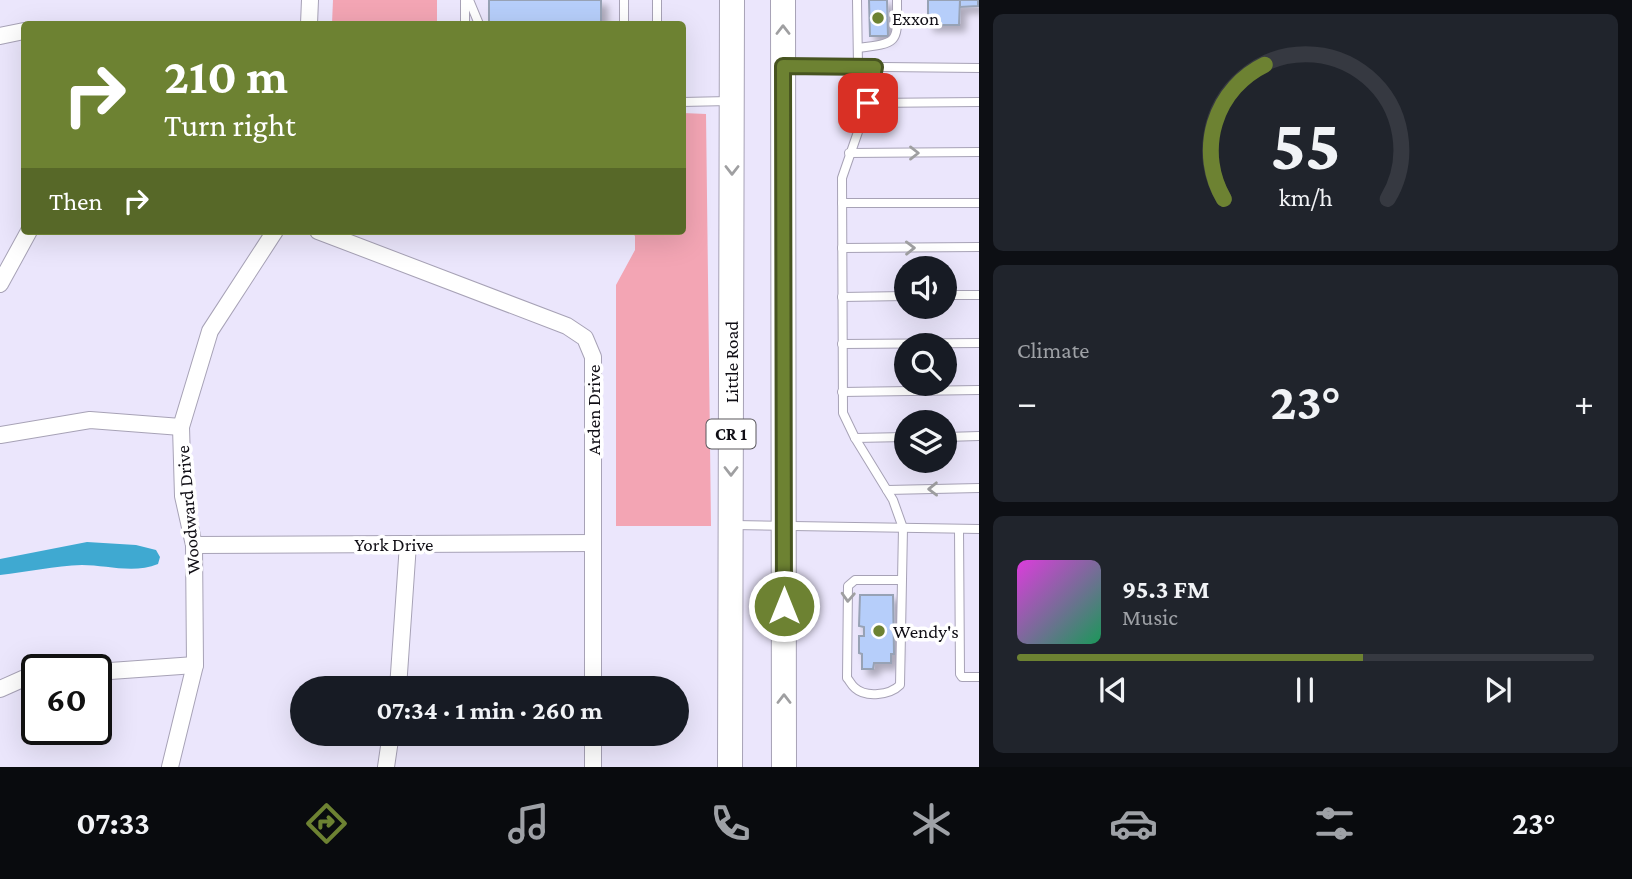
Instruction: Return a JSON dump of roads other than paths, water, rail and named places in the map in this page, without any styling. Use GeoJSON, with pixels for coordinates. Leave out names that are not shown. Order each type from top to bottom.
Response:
{"type":"FeatureCollection","features":[{"type":"Feature","properties":{"kind":"main road","name":"Little Road"},"geometry":{"type":"LineString","coordinates":[[730,767],[732,0]]}},
{"type":"Feature","properties":{"kind":"main road","name":"CR 1"},"geometry":{"type":"LineString","coordinates":[[783,0],[784,767]]}},
{"type":"Feature","properties":{"kind":"street"},"geometry":{"type":"LineString","coordinates":[[310,0],[310,21]]}},
{"type":"Feature","properties":{"kind":"street"},"geometry":{"type":"LineString","coordinates":[[0,36],[21,32]]}},
{"type":"Feature","properties":{"kind":"street"},"geometry":{"type":"LineString","coordinates":[[0,284],[27,235]]}},
{"type":"Feature","properties":{"kind":"street","name":"Woodward Drive"},"geometry":{"type":"LineString","coordinates":[[170,767],[195,665],[194,545],[183,496],[181,427],[210,331],[272,235]]}},
{"type":"Feature","properties":{"kind":"street","name":"Arden Drive"},"geometry":{"type":"LineString","coordinates":[[328,235],[567,326],[585,338],[593,357],[593,676]]}},
{"type":"Feature","properties":{"kind":"street"},"geometry":{"type":"LineString","coordinates":[[0,435],[90,420],[181,427]]}},
{"type":"Feature","properties":{"kind":"street","name":"York Drive"},"geometry":{"type":"LineString","coordinates":[[194,545],[593,543]]}},
{"type":"Feature","properties":{"kind":"street"},"geometry":{"type":"LineString","coordinates":[[399,676],[408,544]]}},
{"type":"Feature","properties":{"kind":"street"},"geometry":{"type":"LineString","coordinates":[[112,671],[195,665]]}},
{"type":"Feature","properties":{"kind":"street"},"geometry":{"type":"LineString","coordinates":[[0,689],[21,680]]}},
{"type":"Feature","properties":{"kind":"street"},"geometry":{"type":"LineString","coordinates":[[386,767],[389,746]]}},
{"type":"Feature","properties":{"kind":"street"},"geometry":{"type":"LineString","coordinates":[[593,746],[593,767]]}},
{"type":"Feature","properties":{"kind":"lane"},"geometry":{"type":"LineString","coordinates":[[465,21],[467,0]]}},
{"type":"Feature","properties":{"kind":"lane"},"geometry":{"type":"LineString","coordinates":[[467,0],[478,21]]}},
{"type":"Feature","properties":{"kind":"lane"},"geometry":{"type":"LineString","coordinates":[[624,0],[624,21]]}},
{"type":"Feature","properties":{"kind":"lane"},"geometry":{"type":"LineString","coordinates":[[657,0],[657,21]]}},
{"type":"Feature","properties":{"kind":"lane"},"geometry":{"type":"LineString","coordinates":[[857,0],[858,66]]}},
{"type":"Feature","properties":{"kind":"lane"},"geometry":{"type":"LineString","coordinates":[[858,48],[887,45],[894,40],[897,31],[897,0]]}},
{"type":"Feature","properties":{"kind":"lane"},"geometry":{"type":"LineString","coordinates":[[783,66],[979,68]]}},
{"type":"Feature","properties":{"kind":"lane"},"geometry":{"type":"LineString","coordinates":[[875,67],[868,103],[842,178],[843,413],[887,490],[903,528],[900,685],[895,691],[887,693],[864,693],[855,688],[847,678],[848,586],[855,580],[902,580]]}},
{"type":"Feature","properties":{"kind":"lane"},"geometry":{"type":"LineString","coordinates":[[686,102],[732,101]]}},
{"type":"Feature","properties":{"kind":"lane"},"geometry":{"type":"LineString","coordinates":[[868,103],[979,102]]}},
{"type":"Feature","properties":{"kind":"lane"},"geometry":{"type":"LineString","coordinates":[[849,153],[979,152]]}},
{"type":"Feature","properties":{"kind":"lane"},"geometry":{"type":"LineString","coordinates":[[842,203],[979,203]]}},
{"type":"Feature","properties":{"kind":"lane"},"geometry":{"type":"LineString","coordinates":[[842,248],[979,247]]}},
{"type":"Feature","properties":{"kind":"lane"},"geometry":{"type":"LineString","coordinates":[[957,295],[979,295]]}},
{"type":"Feature","properties":{"kind":"lane"},"geometry":{"type":"LineString","coordinates":[[842,297],[894,296]]}},
{"type":"Feature","properties":{"kind":"lane"},"geometry":{"type":"LineString","coordinates":[[842,344],[979,343]]}},
{"type":"Feature","properties":{"kind":"lane"},"geometry":{"type":"LineString","coordinates":[[842,392],[979,390]]}},
{"type":"Feature","properties":{"kind":"lane"},"geometry":{"type":"LineString","coordinates":[[957,437],[979,436]]}},
{"type":"Feature","properties":{"kind":"lane"},"geometry":{"type":"LineString","coordinates":[[855,438],[894,437]]}},
{"type":"Feature","properties":{"kind":"lane"},"geometry":{"type":"LineString","coordinates":[[887,490],[979,488]]}},
{"type":"Feature","properties":{"kind":"lane"},"geometry":{"type":"LineString","coordinates":[[731,525],[979,529]]}},
{"type":"Feature","properties":{"kind":"lane"},"geometry":{"type":"LineString","coordinates":[[959,529],[959,642],[962,677],[979,677]]}},
{"type":"Feature","properties":{"kind":"water"},"geometry":{"type":"Polygon","coordinates":[[[87,542],[136,545],[156,550],[160,557],[158,564],[149,567],[82,565],[0,575],[0,559],[87,542]]]}},
{"type":"Feature","properties":{"kind":"place","name":"Exxon"},"geometry":{"type":"Point","coordinates":[878,18]}},
{"type":"Feature","properties":{"kind":"place","name":"Wendy's"},"geometry":{"type":"Point","coordinates":[879,631]}}]}
